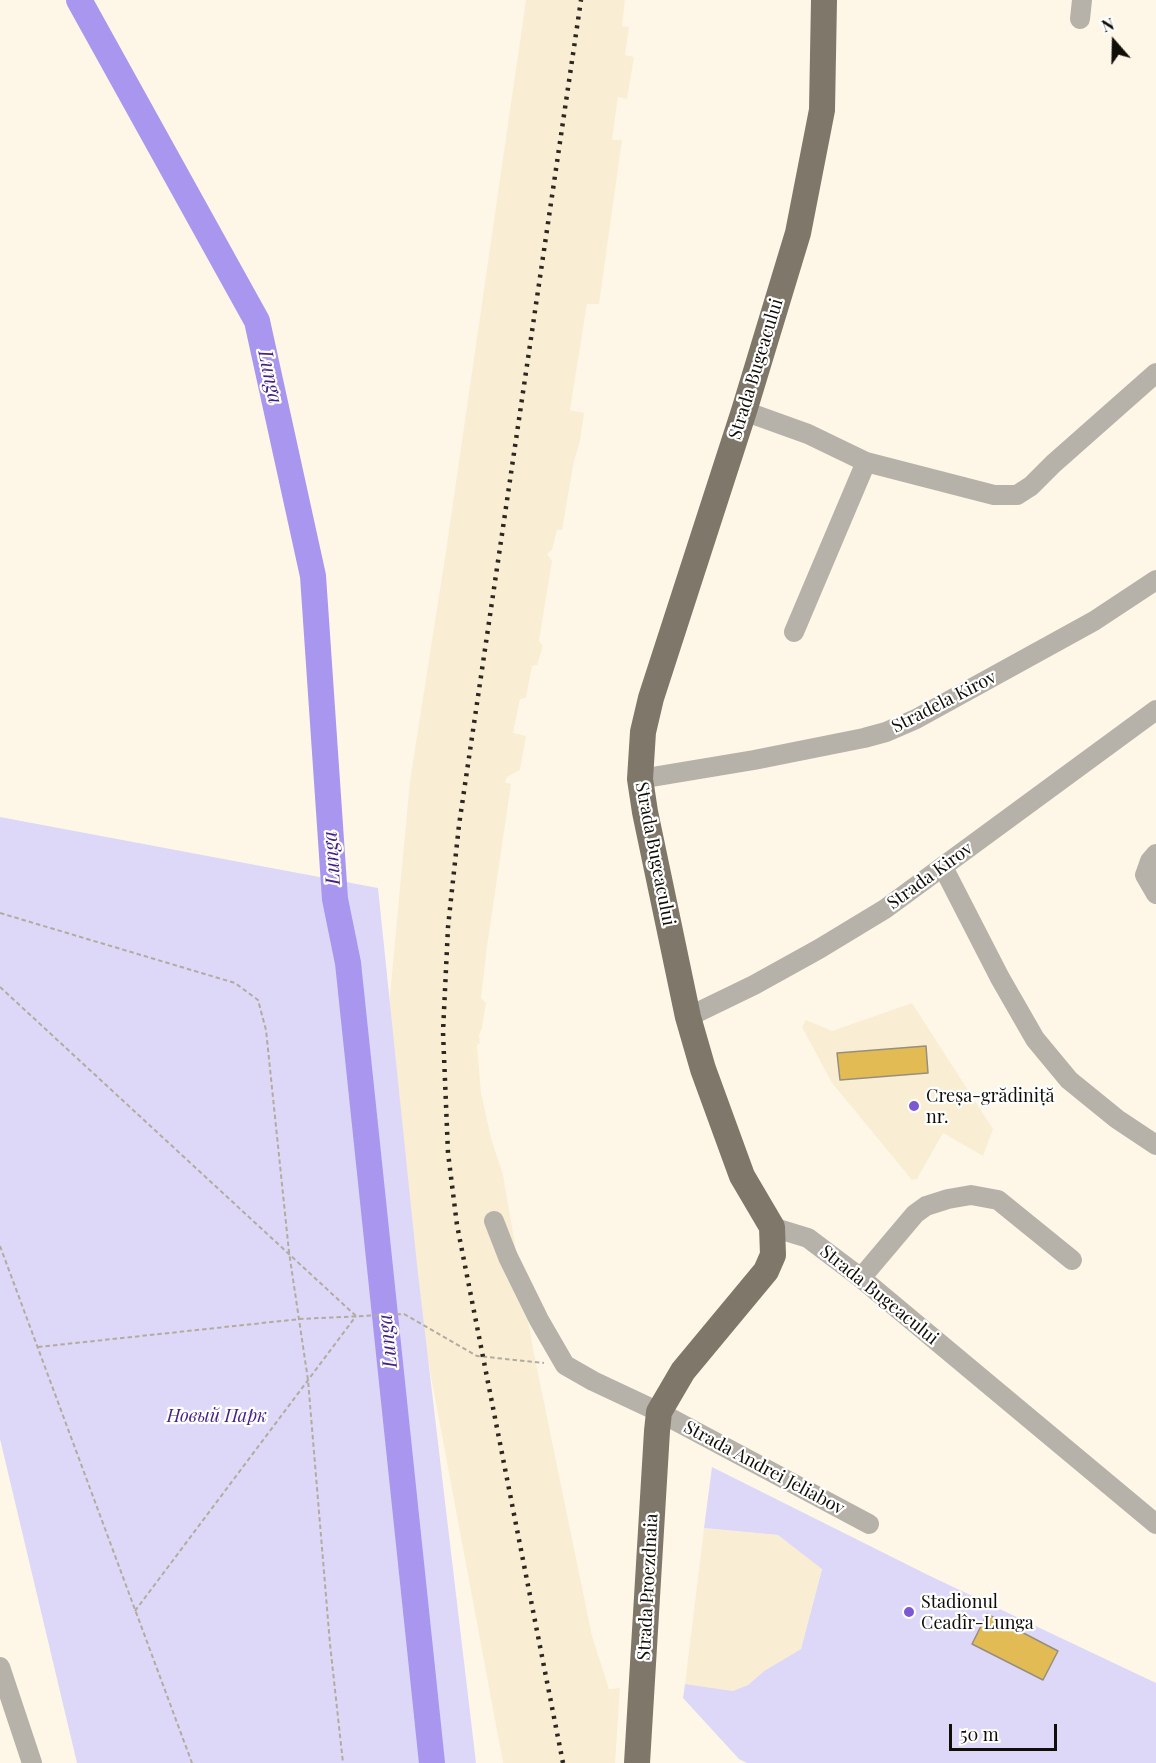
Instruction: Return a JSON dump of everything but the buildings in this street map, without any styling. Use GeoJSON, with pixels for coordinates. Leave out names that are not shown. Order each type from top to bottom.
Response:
{"type":"FeatureCollection","features":[{"type":"Feature","properties":{"kind":"main road","name":"Strada Bugeacului"},"geometry":{"type":"LineString","coordinates":[[772,1227],[742,1176],[703,1069],[688,1017],[649,838],[640,779],[643,732],[651,698],[744,411],[798,233],[822,110],[824,0]]}},
{"type":"Feature","properties":{"kind":"main road","name":"Strada Proezdnaia"},"geometry":{"type":"LineString","coordinates":[[637,1763],[659,1412],[683,1371],[766,1271],[773,1255],[772,1227]]}},
{"type":"Feature","properties":{"kind":"street"},"geometry":{"type":"LineString","coordinates":[[744,411],[807,434],[866,462],[994,495],[1017,495],[1031,486],[1156,373]]}},
{"type":"Feature","properties":{"kind":"street"},"geometry":{"type":"LineString","coordinates":[[794,632],[866,462]]}},
{"type":"Feature","properties":{"kind":"street","name":"Stradela Kirov"},"geometry":{"type":"LineString","coordinates":[[640,779],[754,760],[886,732],[916,719],[1083,626],[1156,580]]}},
{"type":"Feature","properties":{"kind":"street","name":"Strada Kirov"},"geometry":{"type":"LineString","coordinates":[[688,1017],[754,985],[885,909],[1156,710]]}},
{"type":"Feature","properties":{"kind":"street"},"geometry":{"type":"LineString","coordinates":[[1156,854],[1150,861],[1145,875],[1156,894]]}},
{"type":"Feature","properties":{"kind":"street"},"geometry":{"type":"LineString","coordinates":[[944,867],[1000,978],[1035,1039],[1069,1080],[1118,1119],[1156,1145]]}},
{"type":"Feature","properties":{"kind":"street"},"geometry":{"type":"LineString","coordinates":[[861,1278],[915,1214],[926,1206],[971,1195],[998,1200],[1072,1260]]}},
{"type":"Feature","properties":{"kind":"street"},"geometry":{"type":"LineString","coordinates":[[494,1221],[508,1257],[539,1320],[565,1365],[659,1412]]}},
{"type":"Feature","properties":{"kind":"street","name":"Strada Bugeacului"},"geometry":{"type":"LineString","coordinates":[[772,1227],[808,1238],[861,1278],[1156,1524]]}},
{"type":"Feature","properties":{"kind":"street","name":"Strada Andrei Jeliabov"},"geometry":{"type":"LineString","coordinates":[[659,1412],[869,1524]]}},
{"type":"Feature","properties":{"kind":"street"},"geometry":{"type":"LineString","coordinates":[[0,1667],[32,1763]]}},
{"type":"Feature","properties":{"kind":"path"},"geometry":{"type":"LineString","coordinates":[[0,913],[235,983],[258,1000],[266,1030],[289,1252],[308,1380],[330,1644],[343,1763]]}},
{"type":"Feature","properties":{"kind":"path"},"geometry":{"type":"LineString","coordinates":[[0,987],[356,1316]]}},
{"type":"Feature","properties":{"kind":"path"},"geometry":{"type":"LineString","coordinates":[[0,1246],[192,1763]]}},
{"type":"Feature","properties":{"kind":"path"},"geometry":{"type":"LineString","coordinates":[[37,1347],[300,1319],[404,1314],[477,1356],[565,1365]]}},
{"type":"Feature","properties":{"kind":"path"},"geometry":{"type":"LineString","coordinates":[[135,1611],[356,1316]]}},
{"type":"Feature","properties":{"kind":"shaded area"},"geometry":{"type":"Polygon","coordinates":[[[526,0],[625,0],[622,26],[629,27],[625,55],[634,57],[627,99],[618,97],[612,140],[622,140],[599,304],[587,304],[570,410],[584,413],[580,441],[574,461],[562,530],[557,530],[552,550],[547,554],[552,561],[539,641],[543,646],[537,665],[532,666],[526,698],[520,699],[513,733],[526,736],[520,770],[507,777],[505,782],[511,784],[481,998],[486,1003],[479,1035],[480,1043],[477,1045],[481,1093],[491,1138],[503,1175],[533,1349],[592,1636],[609,1689],[620,1688],[615,1763],[503,1763],[403,1226],[387,1027],[410,781],[446,551],[526,0]]]}},
{"type":"Feature","properties":{"kind":"shaded area","name":"Creșa-grădiniță nr."},"geometry":{"type":"Polygon","coordinates":[[[912,1003],[993,1129],[983,1156],[943,1133],[917,1179],[912,1180],[832,1083],[802,1027],[806,1020],[832,1031],[912,1003]]]}},
{"type":"Feature","properties":{"kind":"shaded area"},"geometry":{"type":"Polygon","coordinates":[[[704,1528],[778,1535],[822,1568],[801,1649],[764,1671],[748,1685],[733,1691],[685,1684],[704,1528]]]}},
{"type":"Feature","properties":{"kind":"green space","name":"Новый Парк"},"geometry":{"type":"Polygon","coordinates":[[[0,817],[378,888],[418,1274],[476,1763],[77,1763],[0,1439],[0,817]]]}},
{"type":"Feature","properties":{"kind":"green space","name":"Stadionul Ceadîr-Lunga"},"geometry":{"type":"Polygon","coordinates":[[[712,1467],[928,1575],[1156,1683],[1156,1763],[747,1763],[739,1759],[683,1698],[685,1684],[733,1691],[748,1685],[764,1671],[801,1649],[822,1569],[778,1535],[704,1528],[712,1467]]]}},
{"type":"Feature","properties":{"kind":"waterway","name":"Lunga"},"geometry":{"type":"LineString","coordinates":[[79,0],[257,321],[313,576],[335,899],[348,963],[432,1763]]}},
{"type":"Feature","properties":{"kind":"railway"},"geometry":{"type":"LineString","coordinates":[[563,1763],[457,1225],[448,1153],[443,1032],[448,927],[459,825],[581,0]]}},
{"type":"Feature","properties":{"kind":"place","name":"Creșa-grădiniță nr."},"geometry":{"type":"Point","coordinates":[914,1106]}},
{"type":"Feature","properties":{"kind":"place","name":"Stadionul Ceadîr-Lunga"},"geometry":{"type":"Point","coordinates":[909,1612]}}]}
